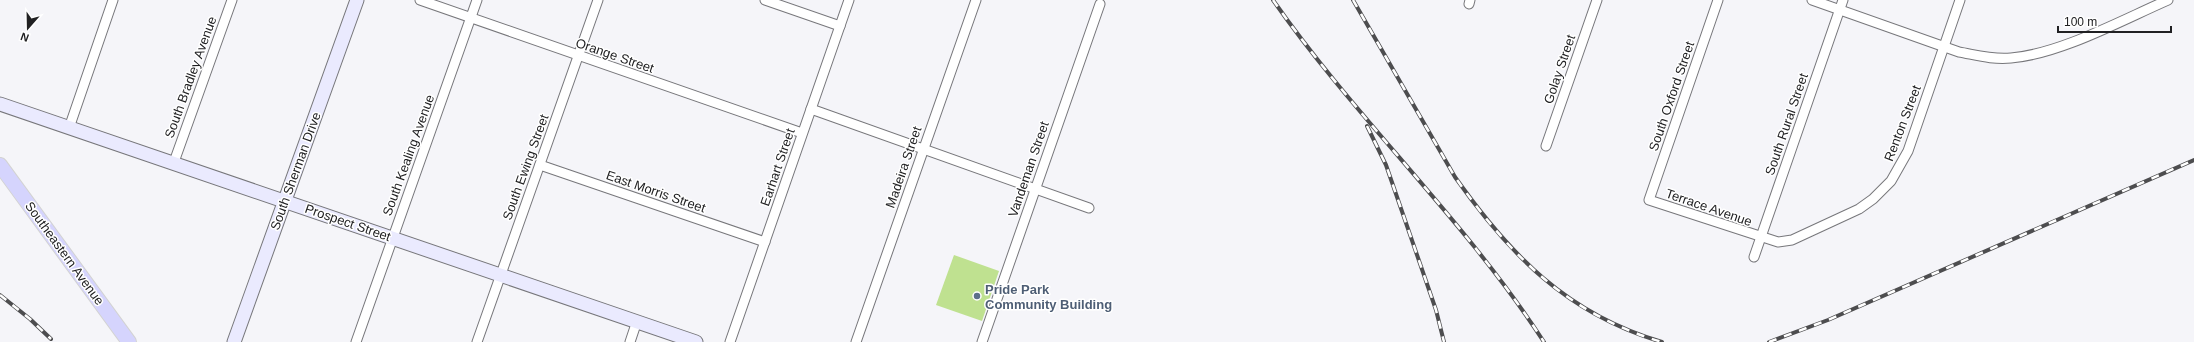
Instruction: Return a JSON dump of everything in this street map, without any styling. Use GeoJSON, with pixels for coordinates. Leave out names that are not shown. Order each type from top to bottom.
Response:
{"type":"FeatureCollection","features":[{"type":"Feature","properties":{"kind":"main road","name":"South Sherman Drive"},"geometry":{"type":"LineString","coordinates":[[234,342],[357,0]]}},
{"type":"Feature","properties":{"kind":"main road","name":"Prospect Street"},"geometry":{"type":"LineString","coordinates":[[0,104],[68,128],[174,162],[696,342]]}},
{"type":"Feature","properties":{"kind":"main road","name":"Southeastern Avenue"},"geometry":{"type":"LineString","coordinates":[[0,165],[129,342]]}},
{"type":"Feature","properties":{"kind":"street"},"geometry":{"type":"LineString","coordinates":[[68,128],[113,0]]}},
{"type":"Feature","properties":{"kind":"street","name":"South Bradley Avenue"},"geometry":{"type":"LineString","coordinates":[[174,162],[232,0]]}},
{"type":"Feature","properties":{"kind":"street","name":"Orange Street"},"geometry":{"type":"LineString","coordinates":[[420,0],[802,134]]}},
{"type":"Feature","properties":{"kind":"street","name":"South Kealing Avenue"},"geometry":{"type":"LineString","coordinates":[[356,342],[477,0]]}},
{"type":"Feature","properties":{"kind":"street","name":"South Ewing Street"},"geometry":{"type":"LineString","coordinates":[[477,342],[598,0]]}},
{"type":"Feature","properties":{"kind":"street"},"geometry":{"type":"LineString","coordinates":[[764,0],[840,26]]}},
{"type":"Feature","properties":{"kind":"street","name":"Earhart Street"},"geometry":{"type":"LineString","coordinates":[[730,342],[849,0]]}},
{"type":"Feature","properties":{"kind":"street","name":"Madeira Street"},"geometry":{"type":"LineString","coordinates":[[856,342],[976,0]]}},
{"type":"Feature","properties":{"kind":"street","name":"Golay Street"},"geometry":{"type":"LineString","coordinates":[[1546,146],[1597,0]]}},
{"type":"Feature","properties":{"kind":"street","name":"South Oxford Street"},"geometry":{"type":"LineString","coordinates":[[1649,200],[1718,0]]}},
{"type":"Feature","properties":{"kind":"street"},"geometry":{"type":"LineString","coordinates":[[1812,0],[1966,54],[1990,58],[2010,58],[2051,51],[2168,0]]}},
{"type":"Feature","properties":{"kind":"street","name":"South Rural Street"},"geometry":{"type":"LineString","coordinates":[[1754,257],[1843,0]]}},
{"type":"Feature","properties":{"kind":"street","name":"Renton Street"},"geometry":{"type":"LineString","coordinates":[[1761,238],[1778,242],[1792,240],[1859,209],[1884,189],[1899,170],[1908,151],[1960,0]]}},
{"type":"Feature","properties":{"kind":"street","name":"Vandeman Street"},"geometry":{"type":"LineString","coordinates":[[982,342],[1100,4]]}},
{"type":"Feature","properties":{"kind":"street"},"geometry":{"type":"LineString","coordinates":[[811,109],[1089,208]]}},
{"type":"Feature","properties":{"kind":"street","name":"East Morris Street"},"geometry":{"type":"LineString","coordinates":[[540,164],[765,242]]}},
{"type":"Feature","properties":{"kind":"street","name":"Terrace Avenue"},"geometry":{"type":"LineString","coordinates":[[1649,200],[1761,238]]}},
{"type":"Feature","properties":{"kind":"street"},"geometry":{"type":"LineString","coordinates":[[630,342],[637,321]]}},
{"type":"Feature","properties":{"kind":"green space"},"geometry":{"type":"Polygon","coordinates":[[[954,255],[999,271],[982,321],[936,305],[954,255]]]}},
{"type":"Feature","properties":{"kind":"railway"},"geometry":{"type":"LineString","coordinates":[[1273,0],[1305,44],[1339,86],[1480,254],[1513,297],[1544,342]]}},
{"type":"Feature","properties":{"kind":"railway"},"geometry":{"type":"LineString","coordinates":[[1353,0],[1455,177],[1497,232],[1520,256],[1569,298],[1597,315],[1628,330],[1662,342]]}},
{"type":"Feature","properties":{"kind":"railway"},"geometry":{"type":"LineString","coordinates":[[1367,126],[1386,165],[1436,310],[1444,342]]}},
{"type":"Feature","properties":{"kind":"railway"},"geometry":{"type":"LineString","coordinates":[[1769,342],[1828,320],[2194,160]]}},
{"type":"Feature","properties":{"kind":"railway"},"geometry":{"type":"LineString","coordinates":[[0,295],[30,319],[51,339]]}},
{"type":"Feature","properties":{"kind":"place","name":"Pride Park Community Building"},"geometry":{"type":"Point","coordinates":[977,296]}}]}
